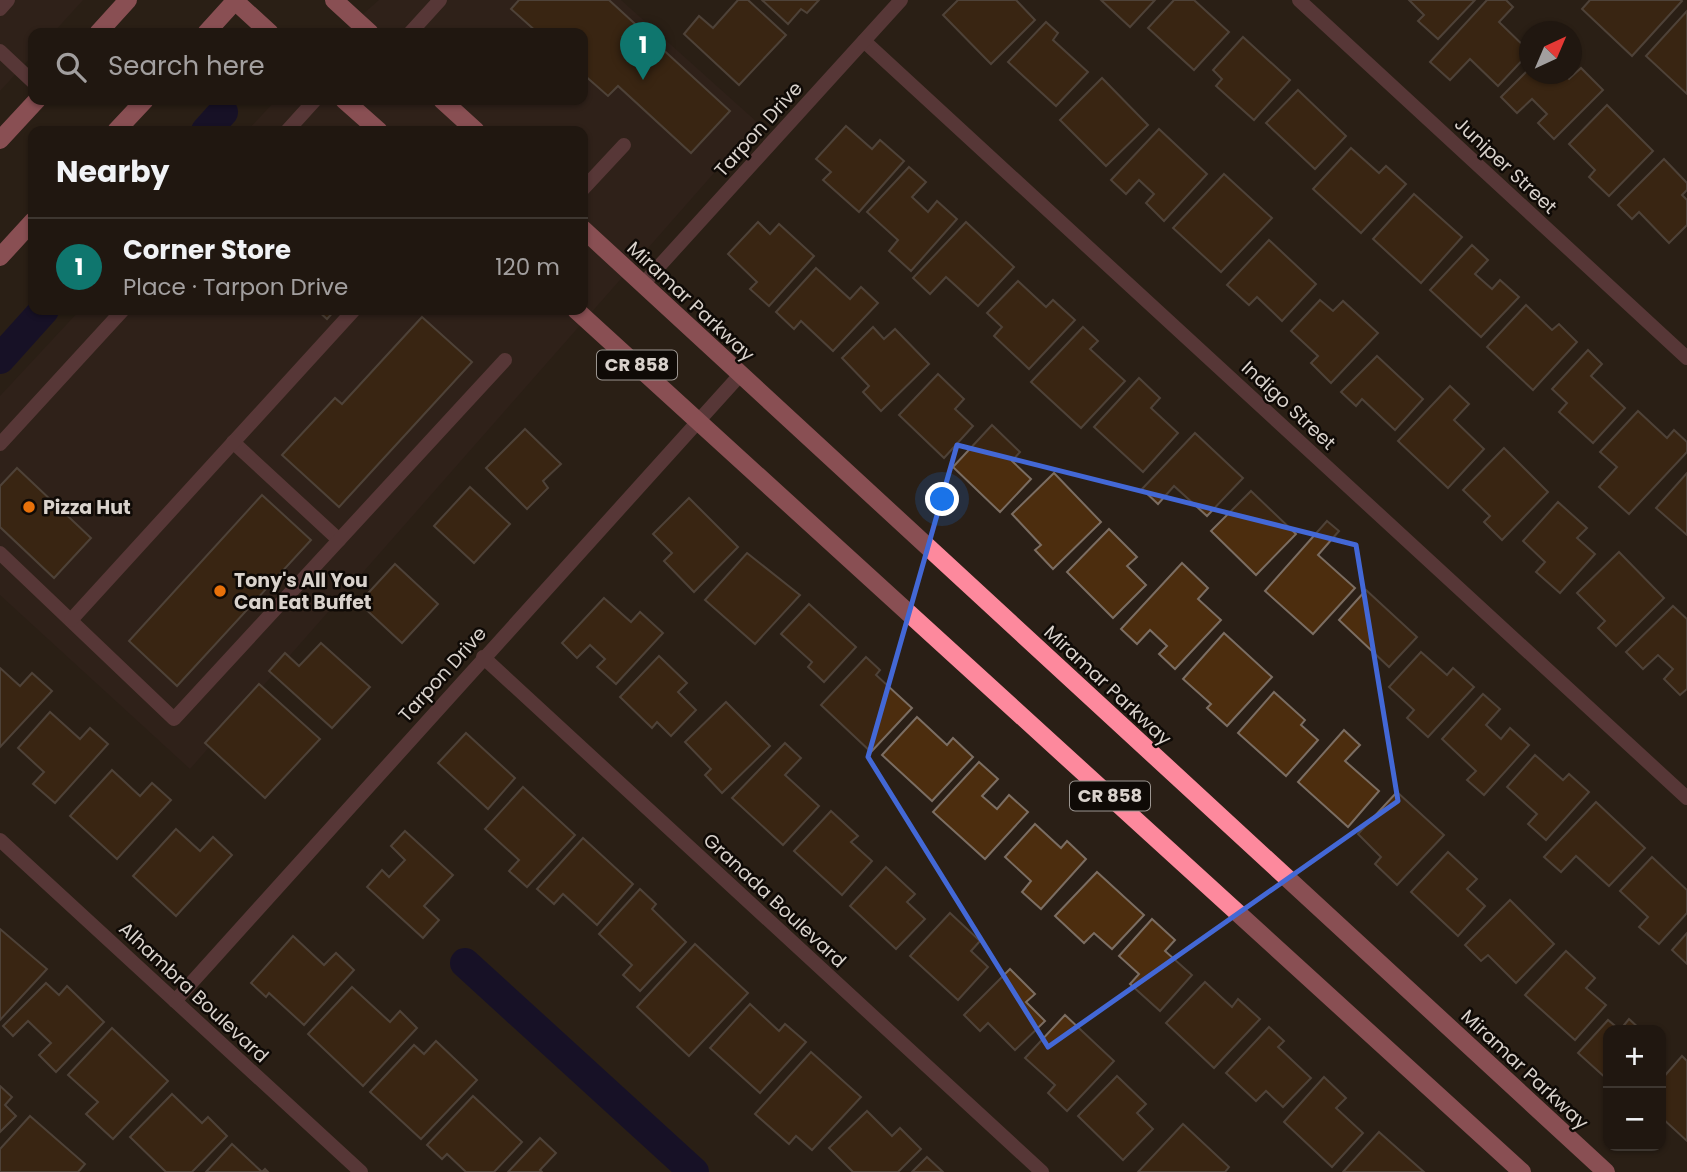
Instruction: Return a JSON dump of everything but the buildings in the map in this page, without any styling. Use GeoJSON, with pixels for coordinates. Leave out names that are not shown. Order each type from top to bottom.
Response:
{"type":"FeatureCollection","features":[{"type":"Feature","properties":{"kind":"main road"},"geometry":{"type":"LineString","coordinates":[[103,28],[128,0]]}},
{"type":"Feature","properties":{"kind":"main road"},"geometry":{"type":"LineString","coordinates":[[210,28],[235,0],[266,28]]}},
{"type":"Feature","properties":{"kind":"main road"},"geometry":{"type":"LineString","coordinates":[[334,0],[365,28]]}},
{"type":"Feature","properties":{"kind":"main road"},"geometry":{"type":"LineString","coordinates":[[0,140],[32,105]]}},
{"type":"Feature","properties":{"kind":"main road"},"geometry":{"type":"LineString","coordinates":[[121,126],[140,105]]}},
{"type":"Feature","properties":{"kind":"main road"},"geometry":{"type":"LineString","coordinates":[[350,105],[373,126]]}},
{"type":"Feature","properties":{"kind":"main road"},"geometry":{"type":"LineString","coordinates":[[447,105],[471,126]]}},
{"type":"Feature","properties":{"kind":"main road"},"geometry":{"type":"LineString","coordinates":[[0,257],[28,226]]}},
{"type":"Feature","properties":{"kind":"main road","name":"Miramar Parkway"},"geometry":{"type":"LineString","coordinates":[[588,234],[1605,1172]]}},
{"type":"Feature","properties":{"kind":"main road","name":"CR 858"},"geometry":{"type":"LineString","coordinates":[[582,315],[1522,1172]]}},
{"type":"Feature","properties":{"kind":"street"},"geometry":{"type":"LineString","coordinates":[[0,9],[8,0]]}},
{"type":"Feature","properties":{"kind":"street"},"geometry":{"type":"LineString","coordinates":[[415,28],[440,0]]}},
{"type":"Feature","properties":{"kind":"street","name":"Tarpon Drive"},"geometry":{"type":"LineString","coordinates":[[643,284],[901,0]]}},
{"type":"Feature","properties":{"kind":"street","name":"Juniper Street"},"geometry":{"type":"LineString","coordinates":[[1299,0],[1687,358]]}},
{"type":"Feature","properties":{"kind":"street","name":"Indigo Street"},"geometry":{"type":"LineString","coordinates":[[864,41],[1687,798]]}},
{"type":"Feature","properties":{"kind":"street"},"geometry":{"type":"LineString","coordinates":[[0,51],[28,77]]}},
{"type":"Feature","properties":{"kind":"street"},"geometry":{"type":"LineString","coordinates":[[291,126],[310,105]]}},
{"type":"Feature","properties":{"kind":"street"},"geometry":{"type":"LineString","coordinates":[[588,184],[624,145]]}},
{"type":"Feature","properties":{"kind":"street"},"geometry":{"type":"LineString","coordinates":[[0,444],[117,315]]}},
{"type":"Feature","properties":{"kind":"street"},"geometry":{"type":"LineString","coordinates":[[71,620],[349,315]]}},
{"type":"Feature","properties":{"kind":"street"},"geometry":{"type":"LineString","coordinates":[[0,553],[174,719],[505,360]]}},
{"type":"Feature","properties":{"kind":"street","name":"Tarpon Drive"},"geometry":{"type":"LineString","coordinates":[[175,1000],[740,375]]}},
{"type":"Feature","properties":{"kind":"street"},"geometry":{"type":"LineString","coordinates":[[233,442],[339,540]]}},
{"type":"Feature","properties":{"kind":"street","name":"Granada Boulevard"},"geometry":{"type":"LineString","coordinates":[[483,657],[1042,1172]]}},
{"type":"Feature","properties":{"kind":"street","name":"Alhambra Boulevard"},"geometry":{"type":"LineString","coordinates":[[0,839],[361,1172]]}},
{"type":"Feature","properties":{"kind":"highlighted area"},"geometry":{"type":"Polygon","coordinates":[[[957,445],[1356,545],[1398,801],[1048,1047],[868,757],[957,445]]]}},
{"type":"Feature","properties":{"kind":"shaded area"},"geometry":{"type":"Polygon","coordinates":[[[0,0],[83,0],[58,28],[28,28],[28,60],[0,91],[0,0]]]}},
{"type":"Feature","properties":{"kind":"shaded area"},"geometry":{"type":"Polygon","coordinates":[[[379,0],[621,0],[758,123],[190,769],[0,595],[0,396],[75,315],[588,315],[588,126],[252,126],[271,105],[588,105],[588,28],[347,28],[379,0]]]}},
{"type":"Feature","properties":{"kind":"waterway"},"geometry":{"type":"LineString","coordinates":[[210,126],[223,112]]}},
{"type":"Feature","properties":{"kind":"waterway"},"geometry":{"type":"LineString","coordinates":[[0,359],[40,315]]}},
{"type":"Feature","properties":{"kind":"waterway"},"geometry":{"type":"LineString","coordinates":[[465,963],[694,1172]]}},
{"type":"Feature","properties":{"kind":"place","name":"Corner Store"},"geometry":{"type":"Point","coordinates":[643,80]}},
{"type":"Feature","properties":{"kind":"place","name":"Pizza Hut"},"geometry":{"type":"Point","coordinates":[29,507]}},
{"type":"Feature","properties":{"kind":"place","name":"Tony's All You Can Eat Buffet"},"geometry":{"type":"Point","coordinates":[220,591]}}]}
